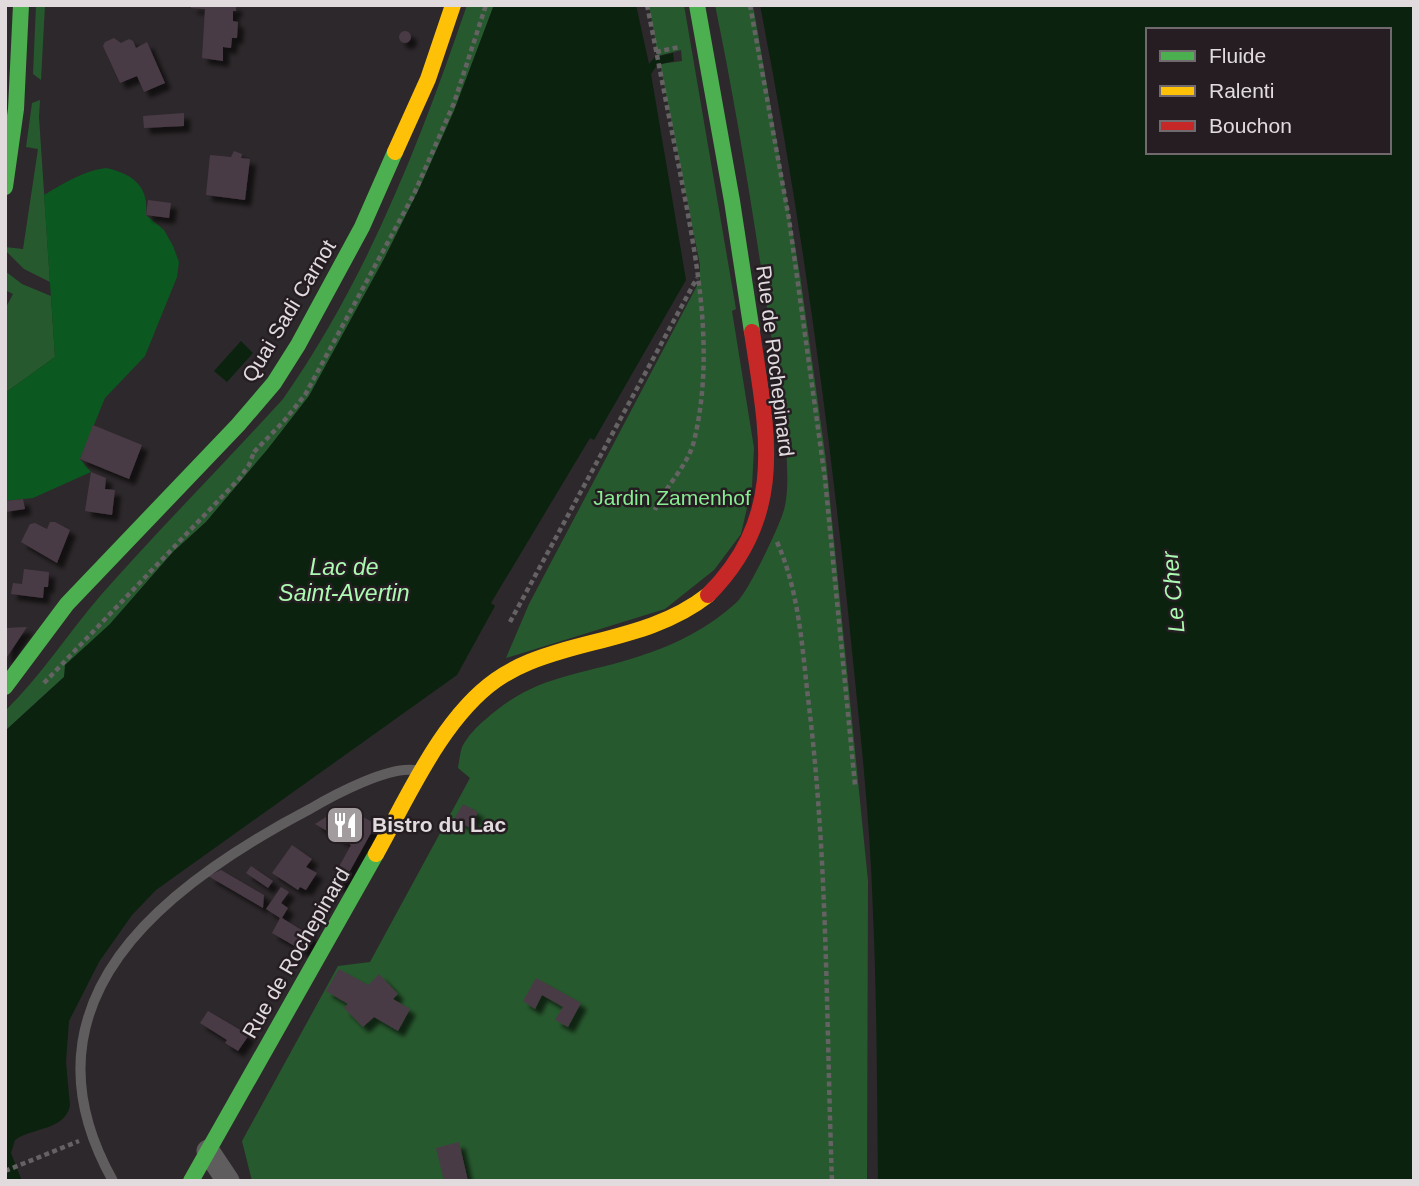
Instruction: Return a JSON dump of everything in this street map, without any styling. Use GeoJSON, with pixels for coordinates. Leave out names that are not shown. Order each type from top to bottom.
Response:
{"type":"FeatureCollection","features":[{"type":"Feature","properties":{"kind":"street"},"geometry":{"type":"LineString","coordinates":[[5,187],[16,109],[21,5]]}},
{"type":"Feature","properties":{"kind":"street","name":"Quai Sadi Carnot"},"geometry":{"type":"LineString","coordinates":[[5,687],[67,604],[239,425],[274,383],[298,345],[362,228],[429,79],[453,5]]}},
{"type":"Feature","properties":{"kind":"street","name":"Rue de Rochepinard"},"geometry":{"type":"LineString","coordinates":[[191,1181],[422,772],[460,713],[489,685],[526,664],[649,627],[689,609],[709,594],[738,562],[754,532],[765,492],[767,434],[734,214],[697,5]]}},
{"type":"Feature","properties":{"kind":"street"},"geometry":{"type":"LineString","coordinates":[[208,1151],[228,1181]]}},
{"type":"Feature","properties":{"kind":"lane"},"geometry":{"type":"LineString","coordinates":[[113,1181],[93,1135],[80,1073],[80,1051],[98,988],[116,961],[164,905],[186,886],[278,826],[329,798],[383,775],[410,768],[422,772]]}},
{"type":"Feature","properties":{"kind":"path"},"geometry":{"type":"LineString","coordinates":[[454,103],[486,5]]}},
{"type":"Feature","properties":{"kind":"path"},"geometry":{"type":"LineString","coordinates":[[647,5],[697,260],[704,345],[702,389],[694,443],[683,465],[660,496],[655,510]]}},
{"type":"Feature","properties":{"kind":"path"},"geometry":{"type":"LineString","coordinates":[[750,5],[789,219],[825,479],[855,785]]}},
{"type":"Feature","properties":{"kind":"path"},"geometry":{"type":"LineString","coordinates":[[657,54],[682,47]]}},
{"type":"Feature","properties":{"kind":"path"},"geometry":{"type":"LineString","coordinates":[[510,622],[698,277]]}},
{"type":"Feature","properties":{"kind":"path"},"geometry":{"type":"LineString","coordinates":[[38,689],[239,479],[254,452]]}},
{"type":"Feature","properties":{"kind":"path"},"geometry":{"type":"LineString","coordinates":[[768,548],[775,537],[789,572],[795,600],[814,762],[823,898],[832,1181]]}},
{"type":"Feature","properties":{"kind":"path"},"geometry":{"type":"LineString","coordinates":[[5,1171],[79,1141]]}},
{"type":"Feature","properties":{"kind":"green space"},"geometry":{"type":"Polygon","coordinates":[[[36,5],[45,5],[41,80],[33,74],[36,5]]]}},
{"type":"Feature","properties":{"kind":"green space"},"geometry":{"type":"Polygon","coordinates":[[[467,5],[494,5],[454,111],[384,259],[309,396],[206,522],[173,552],[64,677],[5,731],[5,711],[31,683],[101,595],[283,399],[313,353],[341,306],[389,208],[467,5]]]}},
{"type":"Feature","properties":{"kind":"green space","name":"Jardin Zamenhof"},"geometry":{"type":"Polygon","coordinates":[[[649,5],[684,5],[736,309],[732,311],[754,448],[752,486],[741,534],[714,570],[665,609],[506,658],[529,604],[700,280],[700,265],[660,64],[682,61],[681,50],[658,56],[649,5]]]}},
{"type":"Feature","properties":{"kind":"green space"},"geometry":{"type":"Polygon","coordinates":[[[715,5],[753,5],[800,275],[826,460],[868,881],[867,1181],[252,1181],[242,1141],[338,966],[370,962],[470,778],[458,768],[462,747],[469,736],[505,704],[523,693],[559,678],[653,652],[679,641],[715,619],[742,595],[780,522],[787,479],[782,413],[747,180],[715,5]]]}},
{"type":"Feature","properties":{"kind":"green space"},"geometry":{"type":"Polygon","coordinates":[[[40,100],[50,282],[24,269],[5,247],[23,249],[38,149],[26,147],[32,103],[40,100]]]}},
{"type":"Feature","properties":{"kind":"green space"},"geometry":{"type":"Polygon","coordinates":[[[106,168],[131,178],[142,189],[146,215],[164,230],[173,246],[179,262],[177,277],[145,356],[105,398],[80,459],[91,472],[33,498],[5,501],[5,393],[55,357],[44,195],[82,175],[106,168]]]}},
{"type":"Feature","properties":{"kind":"green space"},"geometry":{"type":"Polygon","coordinates":[[[5,271],[22,284],[51,296],[55,357],[5,393],[5,309],[13,294],[5,290],[5,271]]]}},
{"type":"Feature","properties":{"kind":"water","name":"Lac de Saint-Avertin"},"geometry":{"type":"Polygon","coordinates":[[[494,5],[636,5],[649,64],[655,57],[673,53],[674,61],[657,65],[651,74],[686,280],[594,440],[590,438],[491,603],[495,606],[457,675],[156,890],[132,915],[99,962],[69,1021],[66,1062],[70,1106],[67,1114],[55,1124],[15,1140],[11,1153],[22,1181],[5,1181],[5,731],[64,677],[65,665],[110,624],[173,552],[206,522],[309,396],[420,187],[454,111],[494,5]]]}},
{"type":"Feature","properties":{"kind":"water","name":"Le Cher"},"geometry":{"type":"Polygon","coordinates":[[[760,5],[1414,5],[1414,1181],[878,1181],[874,946],[863,762],[840,535],[799,232],[760,5]]]}},
{"type":"Feature","properties":{"kind":"water"},"geometry":{"type":"Polygon","coordinates":[[[241,341],[253,353],[227,382],[214,371],[241,341]]]}},
{"type":"Feature","properties":{"kind":"building"},"geometry":{"type":"Polygon","coordinates":[[[191,5],[236,5],[233,21],[238,22],[237,38],[232,38],[231,48],[223,47],[223,61],[202,58],[205,9],[191,8],[191,5]]]}},
{"type":"Feature","properties":{"kind":"building"},"geometry":{"type":"Polygon","coordinates":[[[405,31],[411,37],[405,43],[399,37],[405,31]]]}},
{"type":"Feature","properties":{"kind":"building"},"geometry":{"type":"Polygon","coordinates":[[[114,38],[121,43],[129,39],[136,48],[147,42],[165,83],[144,92],[137,76],[120,83],[103,46],[114,38]]]}},
{"type":"Feature","properties":{"kind":"building"},"geometry":{"type":"Polygon","coordinates":[[[184,113],[184,126],[144,128],[143,116],[184,113]]]}},
{"type":"Feature","properties":{"kind":"building"},"geometry":{"type":"Polygon","coordinates":[[[234,151],[242,154],[241,158],[250,159],[245,200],[206,195],[210,155],[231,157],[234,151]]]}},
{"type":"Feature","properties":{"kind":"building"},"geometry":{"type":"Polygon","coordinates":[[[148,200],[171,203],[169,218],[146,215],[148,200]]]}},
{"type":"Feature","properties":{"kind":"building"},"geometry":{"type":"Polygon","coordinates":[[[93,425],[142,445],[129,479],[80,459],[93,425]]]}},
{"type":"Feature","properties":{"kind":"building"},"geometry":{"type":"Polygon","coordinates":[[[91,472],[106,478],[105,489],[115,490],[112,515],[85,511],[91,472]]]}},
{"type":"Feature","properties":{"kind":"building"},"geometry":{"type":"Polygon","coordinates":[[[23,499],[25,509],[5,512],[5,501],[23,499]]]}},
{"type":"Feature","properties":{"kind":"building"},"geometry":{"type":"Polygon","coordinates":[[[50,522],[70,530],[57,563],[21,542],[30,524],[35,523],[47,529],[50,522]]]}},
{"type":"Feature","properties":{"kind":"building"},"geometry":{"type":"Polygon","coordinates":[[[24,569],[49,572],[48,587],[44,587],[43,598],[11,594],[13,583],[22,584],[24,569]]]}},
{"type":"Feature","properties":{"kind":"building"},"geometry":{"type":"Polygon","coordinates":[[[27,627],[5,660],[5,628],[27,627]]]}},
{"type":"Feature","properties":{"kind":"building"},"geometry":{"type":"Polygon","coordinates":[[[463,804],[478,812],[470,828],[454,819],[463,804]]]}},
{"type":"Feature","properties":{"kind":"building"},"geometry":{"type":"Polygon","coordinates":[[[343,806],[376,824],[341,887],[331,881],[351,845],[315,824],[343,806]]]}},
{"type":"Feature","properties":{"kind":"building"},"geometry":{"type":"Polygon","coordinates":[[[292,845],[312,859],[306,867],[317,873],[306,890],[300,887],[298,890],[272,873],[292,845]]]}},
{"type":"Feature","properties":{"kind":"building"},"geometry":{"type":"Polygon","coordinates":[[[251,866],[273,881],[268,888],[246,873],[251,866]]]}},
{"type":"Feature","properties":{"kind":"building"},"geometry":{"type":"Polygon","coordinates":[[[221,870],[264,895],[263,908],[208,876],[221,870]]]}},
{"type":"Feature","properties":{"kind":"building"},"geometry":{"type":"Polygon","coordinates":[[[281,887],[289,892],[281,903],[288,908],[282,918],[313,937],[305,952],[272,933],[280,918],[266,909],[281,887]]]}},
{"type":"Feature","properties":{"kind":"building"},"geometry":{"type":"Polygon","coordinates":[[[339,969],[368,985],[379,974],[398,994],[393,999],[410,1009],[398,1031],[374,1017],[363,1027],[344,1008],[348,1004],[326,991],[339,969]]]}},
{"type":"Feature","properties":{"kind":"building"},"geometry":{"type":"Polygon","coordinates":[[[536,978],[581,1003],[568,1027],[555,1020],[563,1007],[542,995],[535,1009],[523,1001],[536,978]]]}},
{"type":"Feature","properties":{"kind":"building"},"geometry":{"type":"Polygon","coordinates":[[[208,1011],[249,1035],[238,1051],[225,1043],[227,1040],[200,1023],[208,1011]]]}},
{"type":"Feature","properties":{"kind":"building"},"geometry":{"type":"Polygon","coordinates":[[[459,1142],[468,1181],[444,1181],[436,1148],[459,1142]]]}},
{"type":"Feature","properties":{"kind":"traffic: fast"},"geometry":{"type":"LineString","coordinates":[[5,187],[16,109],[21,5]]}},
{"type":"Feature","properties":{"kind":"traffic: fast"},"geometry":{"type":"LineString","coordinates":[[697,5],[752,332]]}},
{"type":"Feature","properties":{"kind":"traffic: fast"},"geometry":{"type":"LineString","coordinates":[[5,687],[67,604],[238,425],[274,383],[298,345],[362,227],[395,152]]}},
{"type":"Feature","properties":{"kind":"traffic: fast"},"geometry":{"type":"LineString","coordinates":[[191,1181],[376,854]]}},
{"type":"Feature","properties":{"kind":"traffic: slow"},"geometry":{"type":"LineString","coordinates":[[395,152],[428,79],[453,5]]}},
{"type":"Feature","properties":{"kind":"traffic: slow"},"geometry":{"type":"LineString","coordinates":[[376,854],[443,737],[459,715],[496,680],[538,659],[675,616],[708,595]]}},
{"type":"Feature","properties":{"kind":"traffic: jam"},"geometry":{"type":"LineString","coordinates":[[708,595],[733,565],[751,534],[761,503],[766,471],[766,439],[752,332]]}},
{"type":"Feature","properties":{"kind":"place","name":"Bistro du Lac"},"geometry":{"type":"Point","coordinates":[345,825]}}]}
